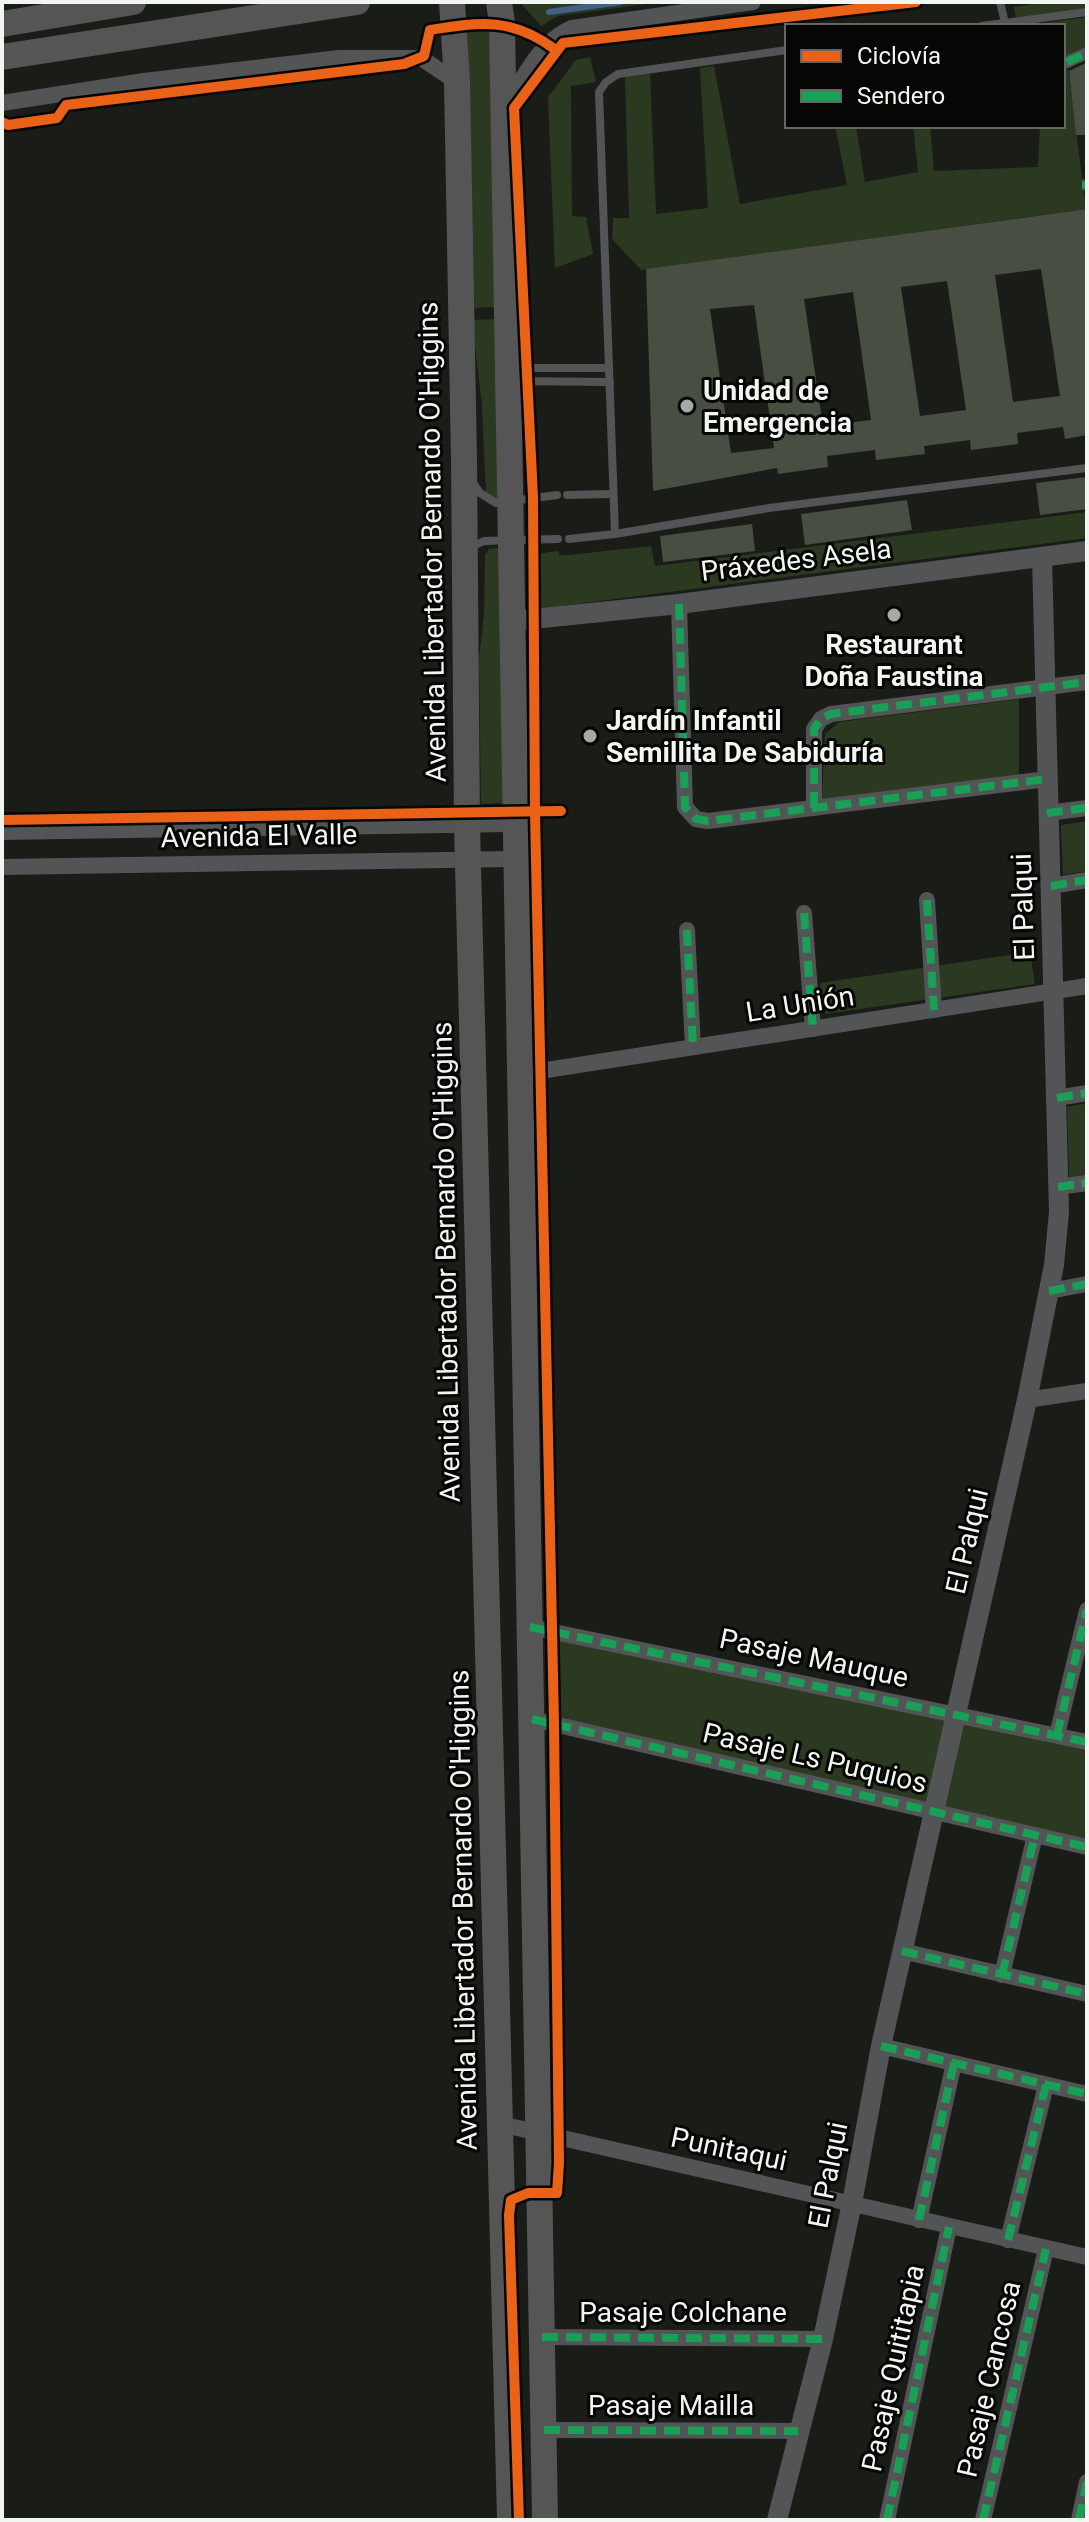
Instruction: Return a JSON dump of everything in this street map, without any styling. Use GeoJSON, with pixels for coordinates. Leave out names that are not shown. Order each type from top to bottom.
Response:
{"type":"FeatureCollection","features":[{"type":"Feature","properties":{"kind":"main road"},"geometry":{"type":"LineString","coordinates":[[2,24],[133,2]]}},
{"type":"Feature","properties":{"kind":"main road"},"geometry":{"type":"LineString","coordinates":[[2,57],[357,2]]}},
{"type":"Feature","properties":{"kind":"main road","name":"Avenida Libertador Bernardo O'Higgins"},"geometry":{"type":"LineString","coordinates":[[452,2],[457,82],[464,460],[467,825],[510,2520]]}},
{"type":"Feature","properties":{"kind":"main road"},"geometry":{"type":"LineString","coordinates":[[499,2],[502,23],[509,375],[545,2520]]}},
{"type":"Feature","properties":{"kind":"main road"},"geometry":{"type":"LineString","coordinates":[[501,2157],[539,2145]]}},
{"type":"Feature","properties":{"kind":"street"},"geometry":{"type":"LineString","coordinates":[[504,111],[538,56],[561,32],[753,2]]}},
{"type":"Feature","properties":{"kind":"street"},"geometry":{"type":"LineString","coordinates":[[1067,62],[1087,53]]}},
{"type":"Feature","properties":{"kind":"street"},"geometry":{"type":"LineString","coordinates":[[2,103],[144,81],[339,58],[421,58],[457,82]]}},
{"type":"Feature","properties":{"kind":"street","name":"Práxedes Asela"},"geometry":{"type":"LineString","coordinates":[[513,621],[679,604],[1087,551]]}},
{"type":"Feature","properties":{"kind":"street","name":"El Palqui"},"geometry":{"type":"LineString","coordinates":[[777,2520],[823,2339],[881,2046],[1027,1400],[1049,1291],[1058,1225],[1042,557]]}},
{"type":"Feature","properties":{"kind":"street"},"geometry":{"type":"LineString","coordinates":[[679,604],[685,807],[696,819],[708,821],[1047,779]]}},
{"type":"Feature","properties":{"kind":"street"},"geometry":{"type":"LineString","coordinates":[[814,808],[814,729],[821,719],[831,714],[1087,682]]}},
{"type":"Feature","properties":{"kind":"street"},"geometry":{"type":"LineString","coordinates":[[1047,813],[1087,808]]}},
{"type":"Feature","properties":{"kind":"street","name":"Avenida El Valle"},"geometry":{"type":"LineString","coordinates":[[2,832],[516,824]]}},
{"type":"Feature","properties":{"kind":"street","name":"Avenida El Valle"},"geometry":{"type":"LineString","coordinates":[[2,867],[517,859]]}},
{"type":"Feature","properties":{"kind":"street"},"geometry":{"type":"LineString","coordinates":[[1051,886],[1087,880]]}},
{"type":"Feature","properties":{"kind":"street"},"geometry":{"type":"LineString","coordinates":[[927,900],[934,1010]]}},
{"type":"Feature","properties":{"kind":"street"},"geometry":{"type":"LineString","coordinates":[[804,913],[813,1029]]}},
{"type":"Feature","properties":{"kind":"street"},"geometry":{"type":"LineString","coordinates":[[687,930],[693,1047]]}},
{"type":"Feature","properties":{"kind":"street","name":"La Unión"},"geometry":{"type":"LineString","coordinates":[[521,1074],[1087,986]]}},
{"type":"Feature","properties":{"kind":"street"},"geometry":{"type":"LineString","coordinates":[[1057,1098],[1087,1093]]}},
{"type":"Feature","properties":{"kind":"street"},"geometry":{"type":"LineString","coordinates":[[1058,1187],[1087,1183]]}},
{"type":"Feature","properties":{"kind":"street"},"geometry":{"type":"LineString","coordinates":[[1049,1291],[1087,1284]]}},
{"type":"Feature","properties":{"kind":"street"},"geometry":{"type":"LineString","coordinates":[[1027,1400],[1087,1391]]}},
{"type":"Feature","properties":{"kind":"street"},"geometry":{"type":"LineString","coordinates":[[1057,1735],[1083,1645],[1087,1610]]}},
{"type":"Feature","properties":{"kind":"street","name":"Pasaje Mauque"},"geometry":{"type":"LineString","coordinates":[[530,1627],[1087,1742]]}},
{"type":"Feature","properties":{"kind":"street","name":"Pasaje Ls Puquios"},"geometry":{"type":"LineString","coordinates":[[532,1719],[1087,1847]]}},
{"type":"Feature","properties":{"kind":"street"},"geometry":{"type":"LineString","coordinates":[[1002,1975],[1035,1835]]}},
{"type":"Feature","properties":{"kind":"street"},"geometry":{"type":"LineString","coordinates":[[902,1951],[1087,1994]]}},
{"type":"Feature","properties":{"kind":"street"},"geometry":{"type":"LineString","coordinates":[[881,2046],[1087,2094]]}},
{"type":"Feature","properties":{"kind":"street"},"geometry":{"type":"LineString","coordinates":[[919,2220],[954,2063]]}},
{"type":"Feature","properties":{"kind":"street"},"geometry":{"type":"LineString","coordinates":[[1008,2240],[1046,2085]]}},
{"type":"Feature","properties":{"kind":"street","name":"Punitaqui"},"geometry":{"type":"LineString","coordinates":[[500,2124],[539,2145],[852,2203],[1087,2257]]}},
{"type":"Feature","properties":{"kind":"street","name":"Pasaje Quititapia"},"geometry":{"type":"LineString","coordinates":[[887,2520],[949,2227]]}},
{"type":"Feature","properties":{"kind":"street","name":"Pasaje Cancosa"},"geometry":{"type":"LineString","coordinates":[[983,2520],[1046,2249]]}},
{"type":"Feature","properties":{"kind":"street","name":"Pasaje Colchane"},"geometry":{"type":"LineString","coordinates":[[542,2337],[823,2339]]}},
{"type":"Feature","properties":{"kind":"street","name":"Pasaje Mailla"},"geometry":{"type":"LineString","coordinates":[[544,2430],[798,2431]]}},
{"type":"Feature","properties":{"kind":"street"},"geometry":{"type":"LineString","coordinates":[[1079,2520],[1087,2482]]}},
{"type":"Feature","properties":{"kind":"lane"},"geometry":{"type":"LineString","coordinates":[[1000,2],[1005,23]]}},
{"type":"Feature","properties":{"kind":"lane"},"geometry":{"type":"LineString","coordinates":[[997,24],[1087,12]]}},
{"type":"Feature","properties":{"kind":"lane"},"geometry":{"type":"LineString","coordinates":[[615,534],[601,88],[618,74],[785,50]]}},
{"type":"Feature","properties":{"kind":"lane"},"geometry":{"type":"LineString","coordinates":[[509,375],[609,368]]}},
{"type":"Feature","properties":{"kind":"lane"},"geometry":{"type":"LineString","coordinates":[[509,375],[610,382]]}},
{"type":"Feature","properties":{"kind":"lane"},"geometry":{"type":"LineString","coordinates":[[464,460],[473,482],[488,500],[496,503],[557,495]]}},
{"type":"Feature","properties":{"kind":"lane"},"geometry":{"type":"LineString","coordinates":[[569,539],[769,508],[1087,468]]}},
{"type":"Feature","properties":{"kind":"lane"},"geometry":{"type":"LineString","coordinates":[[567,495],[612,494]]}},
{"type":"Feature","properties":{"kind":"lane"},"geometry":{"type":"LineString","coordinates":[[464,552],[484,541],[558,539]]}},
{"type":"Feature","properties":{"kind":"green space"},"geometry":{"type":"Polygon","coordinates":[[[520,2],[661,2],[558,16],[541,26],[520,2]]]}},
{"type":"Feature","properties":{"kind":"green space"},"geometry":{"type":"Polygon","coordinates":[[[1045,2],[1087,2],[1087,9],[1016,19],[1014,7],[1045,2]]]}},
{"type":"Feature","properties":{"kind":"green space"},"geometry":{"type":"Polygon","coordinates":[[[1087,17],[1087,52],[1068,67],[1086,209],[641,270],[612,239],[613,218],[629,218],[625,77],[650,73],[656,214],[708,208],[700,68],[714,66],[740,204],[847,185],[835,128],[856,128],[865,182],[918,172],[913,128],[930,128],[934,171],[1038,167],[1040,128],[1065,128],[1065,24],[1036,24],[1087,17]]]}},
{"type":"Feature","properties":{"kind":"green space"},"geometry":{"type":"Polygon","coordinates":[[[491,28],[498,307],[472,308],[465,29],[491,28]]]}},
{"type":"Feature","properties":{"kind":"green space"},"geometry":{"type":"Polygon","coordinates":[[[590,57],[596,82],[571,86],[572,216],[586,217],[593,254],[555,268],[548,97],[576,60],[590,57]]]}},
{"type":"Feature","properties":{"kind":"green space"},"geometry":{"type":"Polygon","coordinates":[[[498,319],[498,499],[493,500],[486,494],[482,405],[472,320],[498,319]]]}},
{"type":"Feature","properties":{"kind":"green space"},"geometry":{"type":"Polygon","coordinates":[[[1087,512],[1087,538],[538,609],[530,598],[526,583],[530,562],[537,555],[549,552],[559,551],[559,555],[569,555],[651,546],[655,566],[1087,512]]]}},
{"type":"Feature","properties":{"kind":"green space"},"geometry":{"type":"Polygon","coordinates":[[[497,548],[505,803],[481,804],[479,657],[484,615],[485,555],[489,549],[497,548]]]}},
{"type":"Feature","properties":{"kind":"green space"},"geometry":{"type":"Polygon","coordinates":[[[1019,699],[1019,775],[822,799],[825,734],[839,722],[1019,699]]]}},
{"type":"Feature","properties":{"kind":"green space"},"geometry":{"type":"Polygon","coordinates":[[[1087,821],[1087,871],[1063,875],[1061,825],[1087,821]]]}},
{"type":"Feature","properties":{"kind":"green space"},"geometry":{"type":"Polygon","coordinates":[[[1030,952],[1035,984],[825,1014],[820,983],[1030,952]]]}},
{"type":"Feature","properties":{"kind":"green space"},"geometry":{"type":"Polygon","coordinates":[[[1087,1103],[1087,1175],[1069,1178],[1067,1107],[1087,1103]]]}},
{"type":"Feature","properties":{"kind":"green space"},"geometry":{"type":"Polygon","coordinates":[[[551,1625],[1087,1749],[1087,1841],[546,1719],[551,1625]]]}},
{"type":"Feature","properties":{"kind":"building"},"geometry":{"type":"Polygon","coordinates":[[[1086,63],[1087,135],[1076,135],[1069,71],[1086,63]]]}},
{"type":"Feature","properties":{"kind":"building"},"geometry":{"type":"Polygon","coordinates":[[[1087,209],[1087,435],[1065,439],[1063,427],[1017,433],[1018,444],[971,450],[970,440],[924,446],[925,454],[876,460],[875,450],[827,456],[828,467],[778,474],[777,468],[653,491],[646,269],[1087,209]],[[1041,269],[995,275],[1013,402],[1060,396],[1041,269]],[[947,281],[901,287],[920,416],[966,410],[947,281]],[[853,292],[804,299],[823,426],[871,420],[853,292]],[[754,305],[710,309],[731,453],[774,448],[754,305]]]}},
{"type":"Feature","properties":{"kind":"building"},"geometry":{"type":"Polygon","coordinates":[[[1087,477],[1087,509],[1040,515],[1036,483],[1087,477]]]}},
{"type":"Feature","properties":{"kind":"building"},"geometry":{"type":"Polygon","coordinates":[[[907,500],[912,530],[805,545],[801,514],[907,500]]]}},
{"type":"Feature","properties":{"kind":"building"},"geometry":{"type":"Polygon","coordinates":[[[752,524],[755,551],[663,562],[660,536],[752,524]]]}},
{"type":"Feature","properties":{"kind":"waterway"},"geometry":{"type":"LineString","coordinates":[[549,12],[621,2]]}},
{"type":"Feature","properties":{"kind":"tunnel"},"geometry":{"type":"LineString","coordinates":[[1082,185],[1087,185]]}},
{"type":"Feature","properties":{"kind":"marked path"},"geometry":{"type":"LineString","coordinates":[[1067,62],[1087,53]]}},
{"type":"Feature","properties":{"kind":"marked path"},"geometry":{"type":"LineString","coordinates":[[1082,185],[1087,185]]}},
{"type":"Feature","properties":{"kind":"marked path"},"geometry":{"type":"LineString","coordinates":[[679,604],[685,807],[696,819],[708,821],[1047,779]]}},
{"type":"Feature","properties":{"kind":"marked path"},"geometry":{"type":"LineString","coordinates":[[814,808],[814,729],[821,719],[831,714],[1087,682]]}},
{"type":"Feature","properties":{"kind":"marked path"},"geometry":{"type":"LineString","coordinates":[[1047,813],[1087,808]]}},
{"type":"Feature","properties":{"kind":"marked path"},"geometry":{"type":"LineString","coordinates":[[1051,886],[1087,880]]}},
{"type":"Feature","properties":{"kind":"marked path"},"geometry":{"type":"LineString","coordinates":[[927,900],[934,1010]]}},
{"type":"Feature","properties":{"kind":"marked path"},"geometry":{"type":"LineString","coordinates":[[804,913],[813,1029]]}},
{"type":"Feature","properties":{"kind":"marked path"},"geometry":{"type":"LineString","coordinates":[[687,930],[693,1047]]}},
{"type":"Feature","properties":{"kind":"marked path"},"geometry":{"type":"LineString","coordinates":[[1057,1098],[1087,1093]]}},
{"type":"Feature","properties":{"kind":"marked path"},"geometry":{"type":"LineString","coordinates":[[1058,1187],[1087,1183]]}},
{"type":"Feature","properties":{"kind":"marked path"},"geometry":{"type":"LineString","coordinates":[[1049,1291],[1087,1284]]}},
{"type":"Feature","properties":{"kind":"marked path"},"geometry":{"type":"LineString","coordinates":[[1057,1735],[1087,1610]]}},
{"type":"Feature","properties":{"kind":"marked path"},"geometry":{"type":"LineString","coordinates":[[530,1627],[1087,1742]]}},
{"type":"Feature","properties":{"kind":"marked path"},"geometry":{"type":"LineString","coordinates":[[532,1719],[1087,1847]]}},
{"type":"Feature","properties":{"kind":"marked path"},"geometry":{"type":"LineString","coordinates":[[1002,1975],[1035,1835]]}},
{"type":"Feature","properties":{"kind":"marked path"},"geometry":{"type":"LineString","coordinates":[[902,1951],[1087,1994]]}},
{"type":"Feature","properties":{"kind":"marked path"},"geometry":{"type":"LineString","coordinates":[[881,2046],[1087,2094]]}},
{"type":"Feature","properties":{"kind":"marked path"},"geometry":{"type":"LineString","coordinates":[[919,2220],[954,2063]]}},
{"type":"Feature","properties":{"kind":"marked path"},"geometry":{"type":"LineString","coordinates":[[1008,2240],[1046,2085]]}},
{"type":"Feature","properties":{"kind":"marked path"},"geometry":{"type":"LineString","coordinates":[[887,2520],[949,2227]]}},
{"type":"Feature","properties":{"kind":"marked path"},"geometry":{"type":"LineString","coordinates":[[983,2520],[1046,2249]]}},
{"type":"Feature","properties":{"kind":"marked path"},"geometry":{"type":"LineString","coordinates":[[542,2337],[823,2339]]}},
{"type":"Feature","properties":{"kind":"marked path"},"geometry":{"type":"LineString","coordinates":[[544,2430],[798,2431]]}},
{"type":"Feature","properties":{"kind":"marked path"},"geometry":{"type":"LineString","coordinates":[[1079,2520],[1087,2482]]}},
{"type":"Feature","properties":{"kind":"cycle path"},"geometry":{"type":"LineString","coordinates":[[519,2520],[509,2215],[511,2200],[528,2193],[557,2193],[559,2163],[554,1723],[535,812],[533,497],[514,108],[563,43],[916,2]]}},
{"type":"Feature","properties":{"kind":"cycle path"},"geometry":{"type":"LineString","coordinates":[[2,122],[8,125],[57,118],[66,105],[404,64],[424,56],[430,30],[448,27],[481,24],[510,27],[540,39],[556,50]]}},
{"type":"Feature","properties":{"kind":"cycle path"},"geometry":{"type":"LineString","coordinates":[[2,820],[561,811]]}},
{"type":"Feature","properties":{"kind":"place","name":"Unidad de Emergencia"},"geometry":{"type":"Point","coordinates":[687,406]}},
{"type":"Feature","properties":{"kind":"place","name":"Restaurant Doña Faustina"},"geometry":{"type":"Point","coordinates":[894,615]}},
{"type":"Feature","properties":{"kind":"place","name":"Jardín Infantil Semillita De Sabiduría"},"geometry":{"type":"Point","coordinates":[590,736]}}]}
